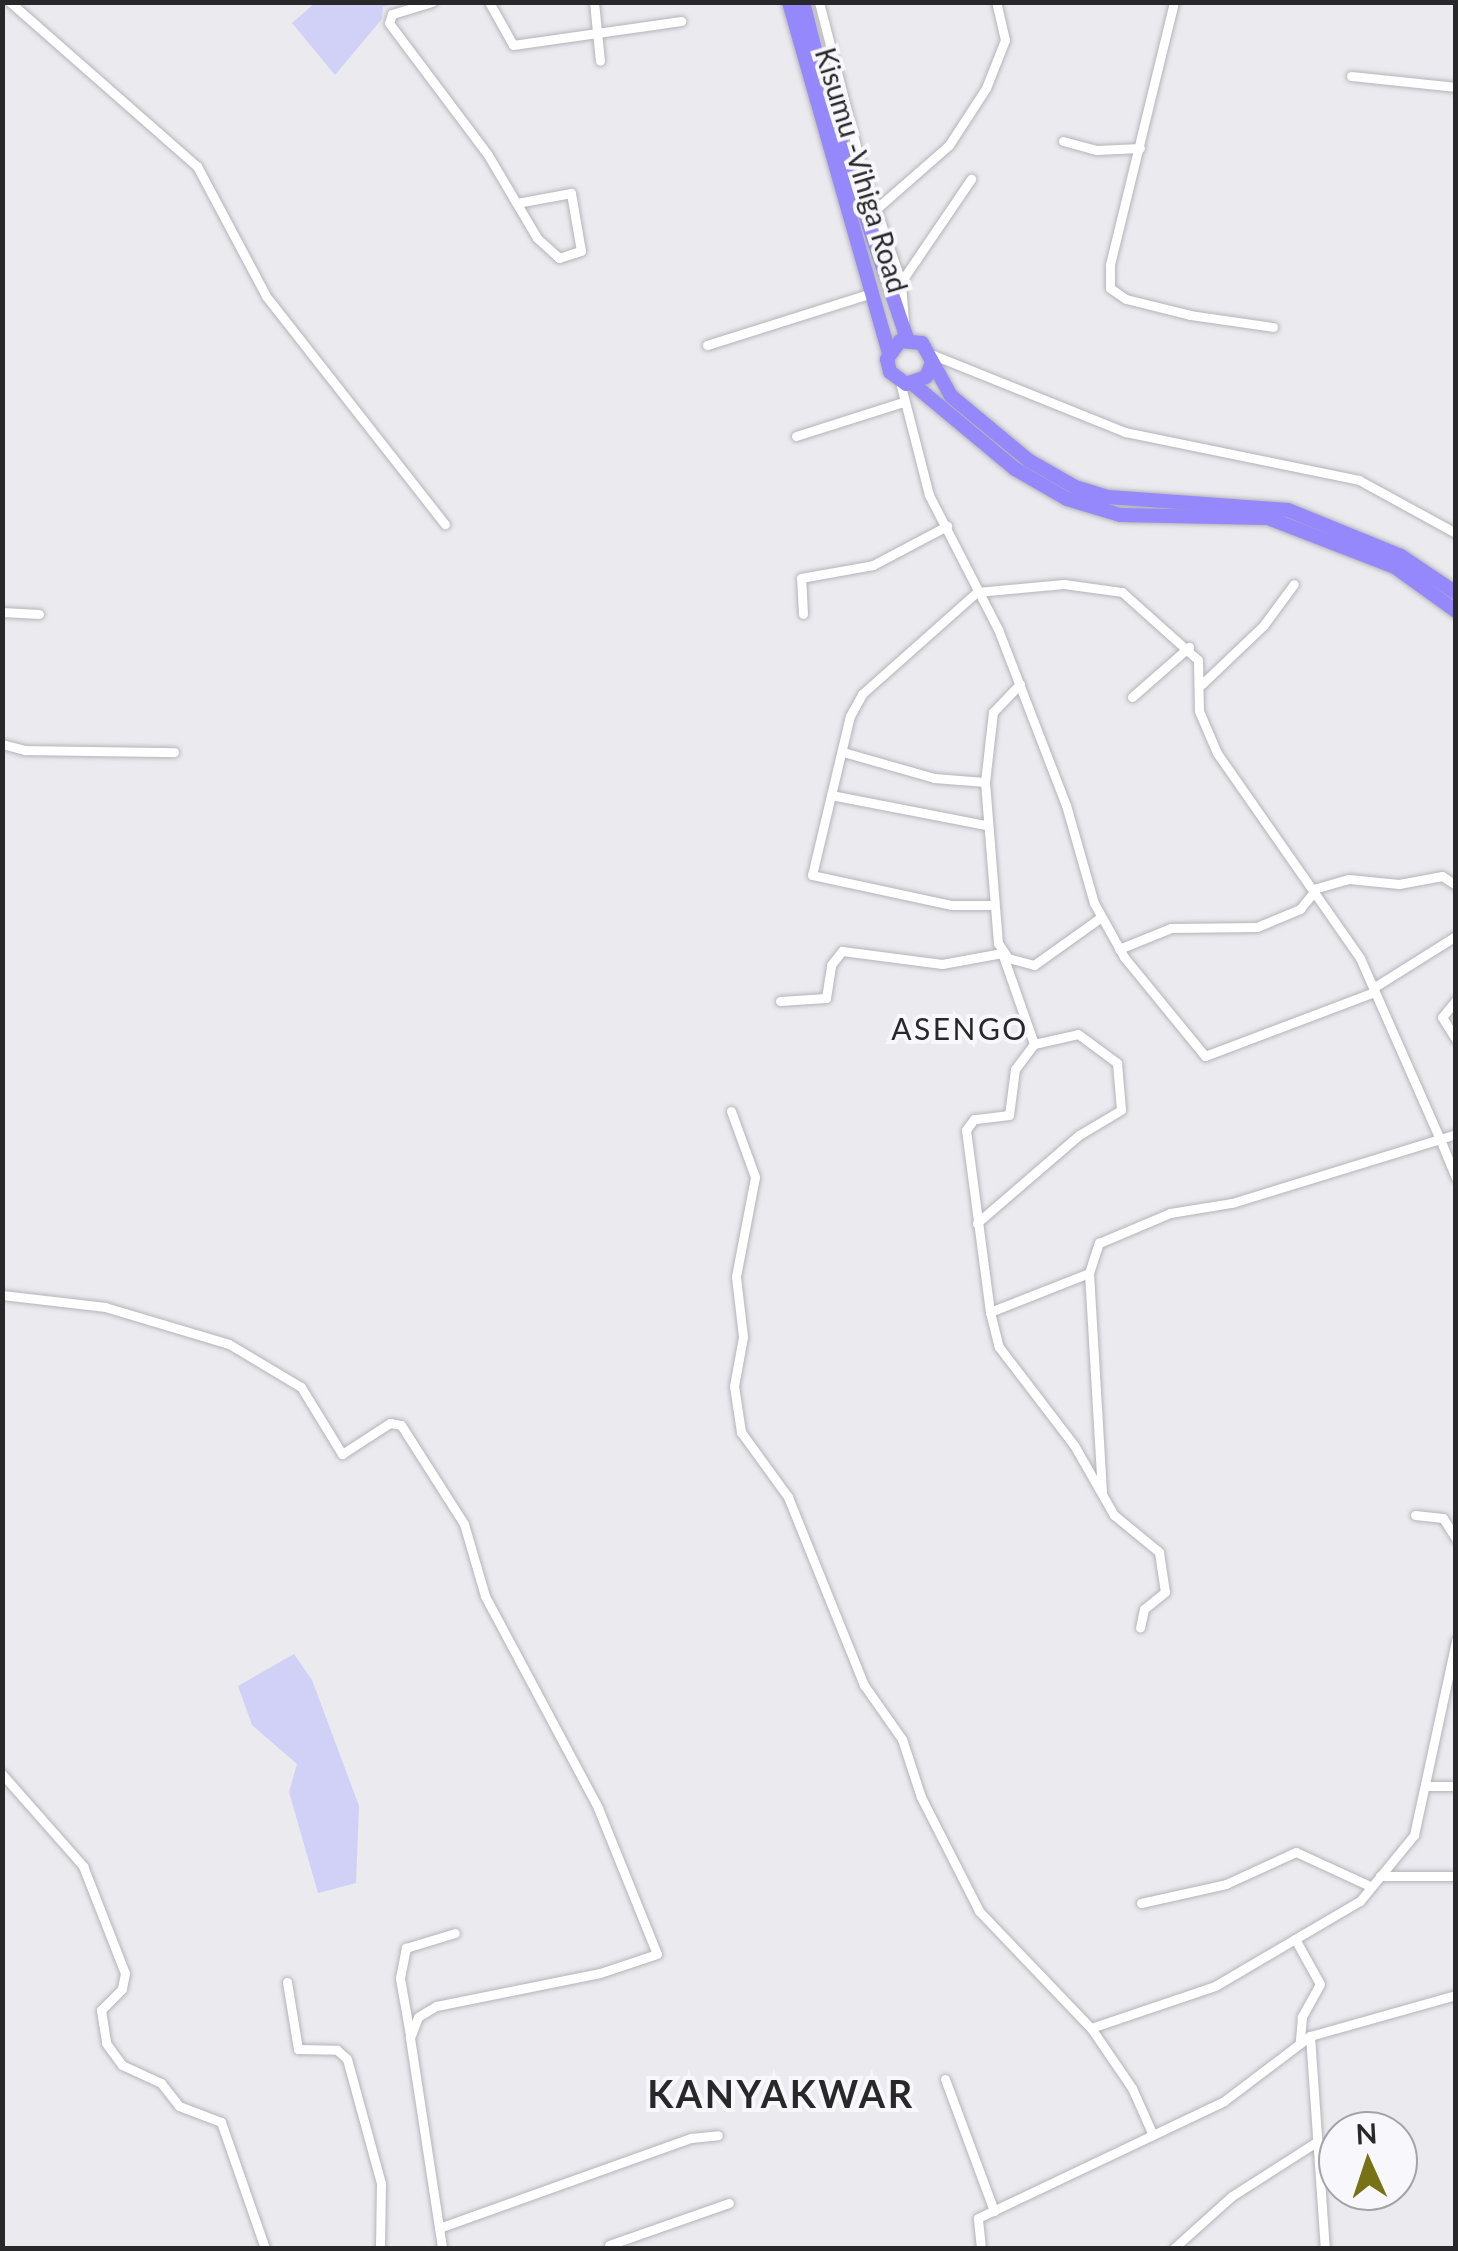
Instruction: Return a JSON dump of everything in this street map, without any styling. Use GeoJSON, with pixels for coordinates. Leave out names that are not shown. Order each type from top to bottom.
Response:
{"type":"FeatureCollection","features":[{"type":"Feature","properties":{"kind":"highway","name":"Kisumu -Vihiga Road"},"geometry":{"type":"LineString","coordinates":[[789,2],[889,352],[890,372],[907,383]]}},
{"type":"Feature","properties":{"kind":"highway","name":"Kisumu -Vihiga Road"},"geometry":{"type":"LineString","coordinates":[[803,2],[904,334]]}},
{"type":"Feature","properties":{"kind":"highway"},"geometry":{"type":"LineString","coordinates":[[889,352],[904,334],[932,359],[946,390],[989,430],[1076,487],[1108,498],[1288,510],[1402,556],[1456,593]]}},
{"type":"Feature","properties":{"kind":"highway"},"geometry":{"type":"LineString","coordinates":[[932,359],[907,383],[1014,469],[1067,499],[1120,515],[1268,518],[1395,567],[1456,611]]}},
{"type":"Feature","properties":{"kind":"street"},"geometry":{"type":"LineString","coordinates":[[432,2],[392,14],[389,23],[517,203],[556,257],[582,249],[571,194],[517,203]]}},
{"type":"Feature","properties":{"kind":"street"},"geometry":{"type":"LineString","coordinates":[[489,2],[513,45],[681,21]]}},
{"type":"Feature","properties":{"kind":"street"},"geometry":{"type":"LineString","coordinates":[[594,2],[600,61]]}},
{"type":"Feature","properties":{"kind":"street"},"geometry":{"type":"LineString","coordinates":[[819,2],[876,210],[901,282],[904,334]]}},
{"type":"Feature","properties":{"kind":"street"},"geometry":{"type":"LineString","coordinates":[[876,210],[949,145],[986,88],[1005,40],[996,2]]}},
{"type":"Feature","properties":{"kind":"street"},"geometry":{"type":"LineString","coordinates":[[1174,2],[1110,288],[1126,299],[1190,315],[1274,327]]}},
{"type":"Feature","properties":{"kind":"street"},"geometry":{"type":"LineString","coordinates":[[2,11],[10,3],[197,166],[266,296],[445,524]]}},
{"type":"Feature","properties":{"kind":"street"},"geometry":{"type":"LineString","coordinates":[[1351,76],[1456,87]]}},
{"type":"Feature","properties":{"kind":"street"},"geometry":{"type":"LineString","coordinates":[[1063,141],[1097,150],[1140,148]]}},
{"type":"Feature","properties":{"kind":"street"},"geometry":{"type":"LineString","coordinates":[[901,282],[971,180]]}},
{"type":"Feature","properties":{"kind":"street"},"geometry":{"type":"LineString","coordinates":[[707,346],[872,293]]}},
{"type":"Feature","properties":{"kind":"street"},"geometry":{"type":"LineString","coordinates":[[932,359],[1142,437],[1360,480],[1456,534]]}},
{"type":"Feature","properties":{"kind":"street"},"geometry":{"type":"LineString","coordinates":[[907,383],[903,402],[929,495],[1020,684],[1100,918],[1119,948],[1205,1056],[1373,990],[1456,936]]}},
{"type":"Feature","properties":{"kind":"street"},"geometry":{"type":"LineString","coordinates":[[796,436],[903,402]]}},
{"type":"Feature","properties":{"kind":"street"},"geometry":{"type":"LineString","coordinates":[[803,614],[801,578],[873,565],[947,526]]}},
{"type":"Feature","properties":{"kind":"street"},"geometry":{"type":"LineString","coordinates":[[994,905],[951,905],[814,878],[830,795],[862,694],[977,592],[1064,584],[1122,592],[1189,647],[1198,660],[1202,684],[1198,711],[1218,753],[1264,824],[1316,888],[1373,990],[1456,1178]]}},
{"type":"Feature","properties":{"kind":"street"},"geometry":{"type":"LineString","coordinates":[[1202,684],[1263,626],[1294,584]]}},
{"type":"Feature","properties":{"kind":"street"},"geometry":{"type":"LineString","coordinates":[[2,612],[39,614]]}},
{"type":"Feature","properties":{"kind":"street"},"geometry":{"type":"LineString","coordinates":[[1132,697],[1189,647]]}},
{"type":"Feature","properties":{"kind":"street"},"geometry":{"type":"LineString","coordinates":[[1020,684],[993,712],[985,782],[986,825],[1002,953],[1034,1044]]}},
{"type":"Feature","properties":{"kind":"street"},"geometry":{"type":"LineString","coordinates":[[2,744],[19,750],[174,752]]}},
{"type":"Feature","properties":{"kind":"street"},"geometry":{"type":"LineString","coordinates":[[844,752],[934,778],[985,782]]}},
{"type":"Feature","properties":{"kind":"street"},"geometry":{"type":"LineString","coordinates":[[830,795],[986,825]]}},
{"type":"Feature","properties":{"kind":"street"},"geometry":{"type":"LineString","coordinates":[[1119,948],[1171,928],[1257,927],[1300,909],[1316,888],[1348,879],[1398,884],[1437,876],[1456,885]]}},
{"type":"Feature","properties":{"kind":"street"},"geometry":{"type":"LineString","coordinates":[[780,1001],[826,998],[831,965],[842,951],[942,964],[1002,953],[1028,966],[1040,963],[1100,918]]}},
{"type":"Feature","properties":{"kind":"street"},"geometry":{"type":"LineString","coordinates":[[1456,1000],[1442,1017],[1456,1039]]}},
{"type":"Feature","properties":{"kind":"street"},"geometry":{"type":"LineString","coordinates":[[978,1223],[1079,1135],[1122,1108],[1117,1062],[1087,1038],[1034,1044],[1015,1069],[1009,1116],[967,1124],[978,1223],[990,1312],[1000,1346],[1114,1515],[1162,1557],[1165,1592],[1144,1610],[1140,1628]]}},
{"type":"Feature","properties":{"kind":"street"},"geometry":{"type":"LineString","coordinates":[[731,1112],[755,1177],[742,1221],[745,1258],[736,1277],[743,1337],[734,1386],[741,1432],[788,1498],[864,1685],[902,1739],[921,1797],[979,1912],[1091,2028],[1132,2088],[1152,2133]]}},
{"type":"Feature","properties":{"kind":"street"},"geometry":{"type":"LineString","coordinates":[[1102,1494],[1089,1274],[1093,1249],[1112,1234],[1456,1134]]}},
{"type":"Feature","properties":{"kind":"street"},"geometry":{"type":"LineString","coordinates":[[990,1312],[1089,1274]]}},
{"type":"Feature","properties":{"kind":"street"},"geometry":{"type":"LineString","coordinates":[[2,1295],[104,1307],[228,1344],[302,1387],[342,1454],[398,1423],[464,1524],[485,1596],[598,1808],[658,1950],[648,1960],[600,1973],[425,2010],[410,2038]]}},
{"type":"Feature","properties":{"kind":"street"},"geometry":{"type":"LineString","coordinates":[[1415,1515],[1444,1518],[1456,1539]]}},
{"type":"Feature","properties":{"kind":"street"},"geometry":{"type":"LineString","coordinates":[[1091,2028],[1216,1986],[1356,1906],[1412,1842],[1456,1640]]}},
{"type":"Feature","properties":{"kind":"street"},"geometry":{"type":"LineString","coordinates":[[2,1774],[83,1866],[125,1973],[122,1989],[101,2010],[106,2043],[122,2065],[161,2084],[179,2106],[221,2122],[266,2248]]}},
{"type":"Feature","properties":{"kind":"street"},"geometry":{"type":"LineString","coordinates":[[1426,1786],[1456,1786]]}},
{"type":"Feature","properties":{"kind":"street"},"geometry":{"type":"LineString","coordinates":[[1140,1903],[1226,1884],[1296,1852],[1370,1886]]}},
{"type":"Feature","properties":{"kind":"street"},"geometry":{"type":"LineString","coordinates":[[1380,1876],[1456,1876]]}},
{"type":"Feature","properties":{"kind":"street"},"geometry":{"type":"LineString","coordinates":[[442,2248],[400,1978],[406,1948],[455,1933]]}},
{"type":"Feature","properties":{"kind":"street"},"geometry":{"type":"LineString","coordinates":[[1174,2248],[1232,2196],[1318,2141],[1302,2017],[1320,1984],[1296,1939]]}},
{"type":"Feature","properties":{"kind":"street"},"geometry":{"type":"LineString","coordinates":[[287,1982],[298,2049],[337,2050],[347,2059],[381,2183],[380,2248]]}},
{"type":"Feature","properties":{"kind":"street"},"geometry":{"type":"LineString","coordinates":[[982,2248],[976,2220],[1246,2088],[1305,2039],[1456,1996]]}},
{"type":"Feature","properties":{"kind":"street"},"geometry":{"type":"LineString","coordinates":[[946,2078],[994,2211]]}},
{"type":"Feature","properties":{"kind":"street"},"geometry":{"type":"LineString","coordinates":[[439,2228],[691,2138],[718,2135]]}},
{"type":"Feature","properties":{"kind":"street"},"geometry":{"type":"LineString","coordinates":[[609,2245],[729,2204]]}},
{"type":"Feature","properties":{"kind":"street"},"geometry":{"type":"LineString","coordinates":[[1323,2211],[1325,2248]]}},
{"type":"Feature","properties":{"kind":"street"},"geometry":{"type":"LineString","coordinates":[[642,2235],[646,2248]]}},
{"type":"Feature","properties":{"kind":"shaded area"},"geometry":{"type":"Polygon","coordinates":[[[315,2],[397,3],[383,7],[382,19],[335,75],[292,23],[315,2]]]}},
{"type":"Feature","properties":{"kind":"shaded area"},"geometry":{"type":"Polygon","coordinates":[[[294,1654],[312,1680],[359,1806],[356,1883],[318,1893],[289,1792],[297,1764],[252,1725],[238,1686],[294,1654]]]}},
{"type":"Feature","properties":{"kind":"district","name":"ASENGO"},"geometry":{"type":"Point","coordinates":[960,1028]}},
{"type":"Feature","properties":{"kind":"district","name":"KANYAKWAR"},"geometry":{"type":"Point","coordinates":[781,2094]}}]}
